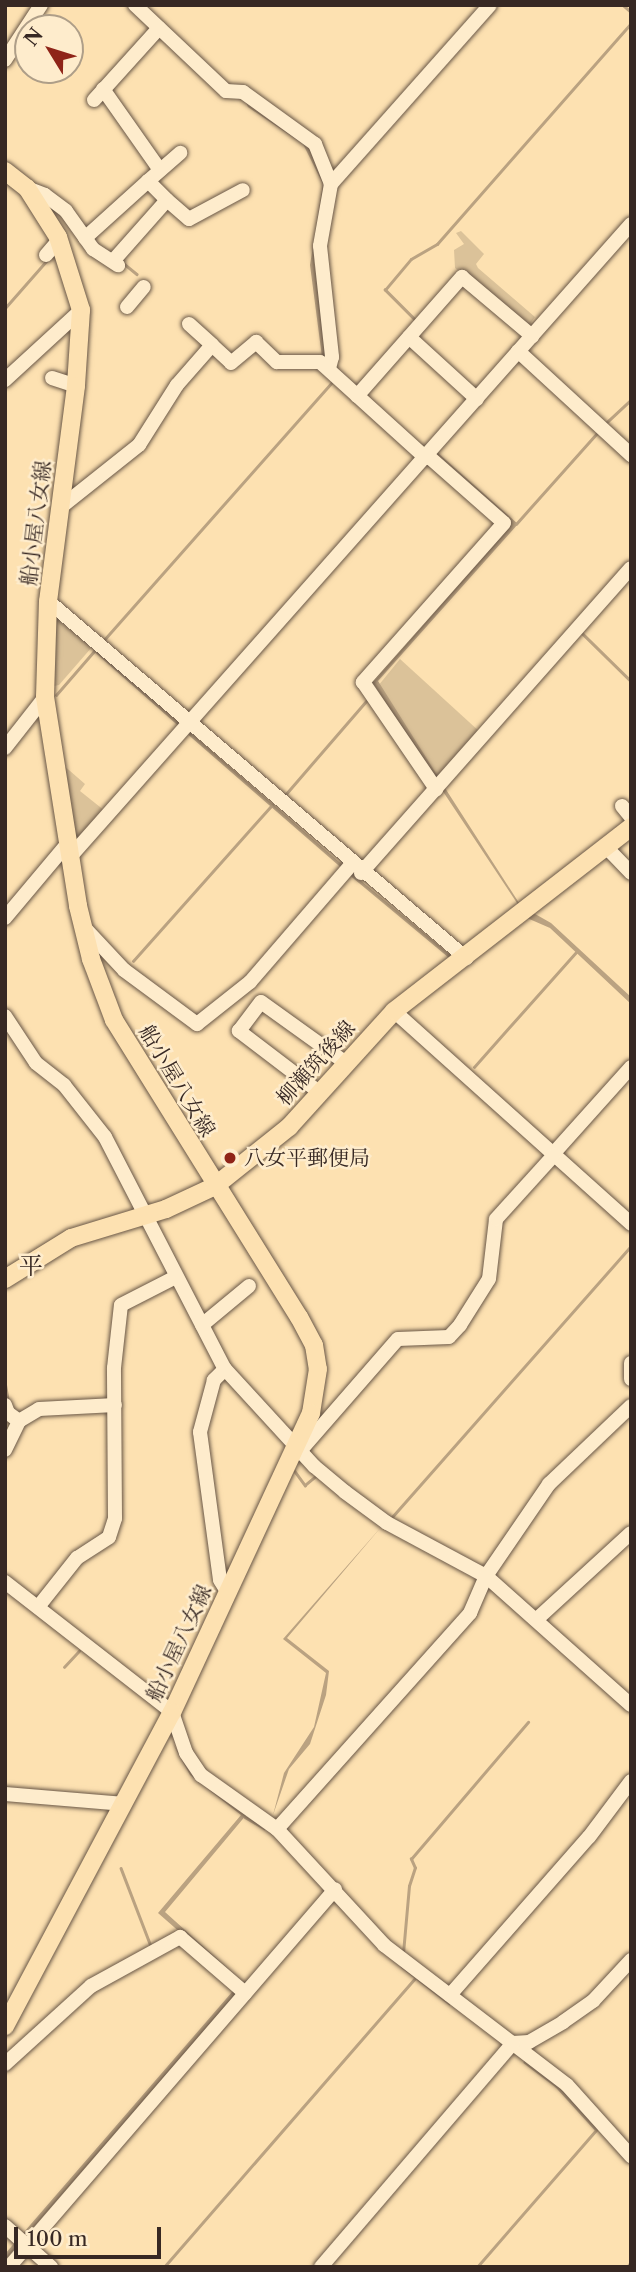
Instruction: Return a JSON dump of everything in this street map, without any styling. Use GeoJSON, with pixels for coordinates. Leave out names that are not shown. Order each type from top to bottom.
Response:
{"type":"FeatureCollection","features":[{"type":"Feature","properties":{"kind":"main road","name":"船小屋八女線"},"geometry":{"type":"LineString","coordinates":[[5,171],[27,188],[59,240],[81,310],[76,386],[48,601],[46,697],[82,925],[114,1020],[314,1345],[317,1388],[299,1447],[172,1712],[5,2026]]}},
{"type":"Feature","properties":{"kind":"main road","name":"柳瀬筑後線"},"geometry":{"type":"LineString","coordinates":[[5,1279],[71,1238],[143,1216],[215,1186],[289,1127],[394,1011],[466,958],[631,827]]}},
{"type":"Feature","properties":{"kind":"street"},"geometry":{"type":"LineString","coordinates":[[5,60],[41,5]]}},
{"type":"Feature","properties":{"kind":"street"},"geometry":{"type":"LineString","coordinates":[[135,5],[226,91],[243,92],[305,132],[315,144],[331,184],[320,247],[332,356],[329,368]]}},
{"type":"Feature","properties":{"kind":"street"},"geometry":{"type":"LineString","coordinates":[[331,184],[490,5]]}},
{"type":"Feature","properties":{"kind":"street"},"geometry":{"type":"LineString","coordinates":[[159,28],[99,94],[160,170]]}},
{"type":"Feature","properties":{"kind":"street"},"geometry":{"type":"LineString","coordinates":[[85,238],[180,153]]}},
{"type":"Feature","properties":{"kind":"street"},"geometry":{"type":"LineString","coordinates":[[148,181],[188,219],[243,190]]}},
{"type":"Feature","properties":{"kind":"street"},"geometry":{"type":"LineString","coordinates":[[27,188],[45,195],[66,211],[85,238],[115,263],[167,200]]}},
{"type":"Feature","properties":{"kind":"street"},"geometry":{"type":"LineString","coordinates":[[5,918],[190,725],[631,224]]}},
{"type":"Feature","properties":{"kind":"street"},"geometry":{"type":"LineString","coordinates":[[46,255],[59,240]]}},
{"type":"Feature","properties":{"kind":"street"},"geometry":{"type":"LineString","coordinates":[[357,396],[462,278],[532,336]]}},
{"type":"Feature","properties":{"kind":"street"},"geometry":{"type":"LineString","coordinates":[[127,307],[144,287]]}},
{"type":"Feature","properties":{"kind":"street"},"geometry":{"type":"LineString","coordinates":[[5,380],[81,310]]}},
{"type":"Feature","properties":{"kind":"street"},"geometry":{"type":"LineString","coordinates":[[189,324],[231,363],[256,342],[277,362],[320,362],[503,523],[363,681],[436,789]]}},
{"type":"Feature","properties":{"kind":"street"},"geometry":{"type":"LineString","coordinates":[[409,337],[477,399]]}},
{"type":"Feature","properties":{"kind":"street"},"geometry":{"type":"LineString","coordinates":[[61,507],[139,445],[177,385],[212,345]]}},
{"type":"Feature","properties":{"kind":"street"},"geometry":{"type":"LineString","coordinates":[[519,351],[631,455]]}},
{"type":"Feature","properties":{"kind":"street"},"geometry":{"type":"LineString","coordinates":[[52,378],[76,386]]}},
{"type":"Feature","properties":{"kind":"street"},"geometry":{"type":"LineString","coordinates":[[82,925],[124,970],[197,1024],[250,982],[436,789],[631,568]]}},
{"type":"Feature","properties":{"kind":"street"},"geometry":{"type":"LineString","coordinates":[[48,601],[356,869],[466,958]]}},
{"type":"Feature","properties":{"kind":"street"},"geometry":{"type":"LineString","coordinates":[[5,748],[46,697]]}},
{"type":"Feature","properties":{"kind":"street"},"geometry":{"type":"LineString","coordinates":[[606,847],[631,873]]}},
{"type":"Feature","properties":{"kind":"street"},"geometry":{"type":"LineString","coordinates":[[319,1092],[239,1031],[261,1002],[346,1063]]}},
{"type":"Feature","properties":{"kind":"street"},"geometry":{"type":"LineString","coordinates":[[394,1011],[631,1224]]}},
{"type":"Feature","properties":{"kind":"street"},"geometry":{"type":"LineString","coordinates":[[5,1016],[36,1063],[64,1085],[84,1120],[105,1137],[143,1216],[225,1369],[314,1466],[387,1523],[486,1576],[631,1705]]}},
{"type":"Feature","properties":{"kind":"street"},"geometry":{"type":"LineString","coordinates":[[299,1447],[398,1339],[449,1337],[460,1325],[489,1279],[496,1219],[631,1066]]}},
{"type":"Feature","properties":{"kind":"street"},"geometry":{"type":"LineString","coordinates":[[38,1607],[77,1558],[109,1537],[118,1481],[115,1405],[121,1305],[176,1277]]}},
{"type":"Feature","properties":{"kind":"street"},"geometry":{"type":"LineString","coordinates":[[202,1325],[249,1286]]}},
{"type":"Feature","properties":{"kind":"street"},"geometry":{"type":"LineString","coordinates":[[631,1363],[631,1379]]}},
{"type":"Feature","properties":{"kind":"street"},"geometry":{"type":"LineString","coordinates":[[225,1369],[214,1380],[200,1432],[220,1580],[228,1593]]}},
{"type":"Feature","properties":{"kind":"street"},"geometry":{"type":"LineString","coordinates":[[5,1405],[8,1413],[19,1421]]}},
{"type":"Feature","properties":{"kind":"street"},"geometry":{"type":"LineString","coordinates":[[5,1450],[19,1421],[39,1409],[60,1405],[115,1405]]}},
{"type":"Feature","properties":{"kind":"street"},"geometry":{"type":"LineString","coordinates":[[277,1829],[470,1613],[486,1576],[549,1484],[631,1406]]}},
{"type":"Feature","properties":{"kind":"street"},"geometry":{"type":"LineString","coordinates":[[537,1619],[631,1533]]}},
{"type":"Feature","properties":{"kind":"street"},"geometry":{"type":"LineString","coordinates":[[5,1582],[172,1712],[186,1753],[201,1775],[277,1829],[384,1945],[567,2084],[631,2156]]}},
{"type":"Feature","properties":{"kind":"street"},"geometry":{"type":"LineString","coordinates":[[450,1995],[589,1837],[631,1781]]}},
{"type":"Feature","properties":{"kind":"street"},"geometry":{"type":"LineString","coordinates":[[5,1794],[125,1804]]}},
{"type":"Feature","properties":{"kind":"street"},"geometry":{"type":"LineString","coordinates":[[9,2267],[22,2241],[241,1990],[334,1889]]}},
{"type":"Feature","properties":{"kind":"street"},"geometry":{"type":"LineString","coordinates":[[5,2064],[91,1986],[180,1937],[241,1990]]}},
{"type":"Feature","properties":{"kind":"street"},"geometry":{"type":"LineString","coordinates":[[321,2267],[513,2043],[529,2042],[573,2015],[631,1960]]}},
{"type":"Feature","properties":{"kind":"street"},"geometry":{"type":"LineString","coordinates":[[5,2226],[51,2267]]}},
{"type":"Feature","properties":{"kind":"shaded area"},"geometry":{"type":"Polygon","coordinates":[[[244,98],[306,141],[326,181],[314,262],[327,356],[322,357],[310,265],[323,184],[303,144],[248,107],[244,98]]]}},
{"type":"Feature","properties":{"kind":"shaded area"},"geometry":{"type":"Polygon","coordinates":[[[461,231],[484,254],[476,264],[478,268],[535,317],[527,328],[455,268],[454,250],[464,244],[456,233],[461,231]]]}},
{"type":"Feature","properties":{"kind":"shaded area"},"geometry":{"type":"Polygon","coordinates":[[[438,453],[518,524],[378,681],[439,778],[435,780],[373,683],[509,527],[435,457],[438,453]]]}},
{"type":"Feature","properties":{"kind":"shaded area"},"geometry":{"type":"Polygon","coordinates":[[[53,616],[92,647],[59,685],[54,686],[53,616]]]}},
{"type":"Feature","properties":{"kind":"shaded area"},"geometry":{"type":"Polygon","coordinates":[[[400,659],[480,732],[439,778],[378,686],[400,659]]]}},
{"type":"Feature","properties":{"kind":"shaded area"},"geometry":{"type":"Polygon","coordinates":[[[62,764],[85,784],[80,791],[105,811],[77,846],[62,764]]]}},
{"type":"Feature","properties":{"kind":"shaded area"},"geometry":{"type":"Polygon","coordinates":[[[445,788],[521,906],[551,923],[631,997],[631,1004],[550,928],[527,918],[442,790],[445,788]]]}},
{"type":"Feature","properties":{"kind":"shaded area"},"geometry":{"type":"Polygon","coordinates":[[[382,1526],[287,1638],[329,1671],[326,1695],[310,1744],[289,1769],[273,1815],[284,1773],[314,1727],[326,1673],[283,1639],[382,1526]]]}},
{"type":"Feature","properties":{"kind":"shaded area"},"geometry":{"type":"Polygon","coordinates":[[[173,1744],[182,1758],[247,1814],[165,1912],[245,1984],[5,2260],[5,2254],[239,1984],[158,1913],[241,1815],[190,1775],[173,1744]]]}},
{"type":"Feature","properties":{"kind":"waterway"},"geometry":{"type":"LineString","coordinates":[[623,5],[631,12]]}},
{"type":"Feature","properties":{"kind":"waterway"},"geometry":{"type":"LineString","coordinates":[[416,321],[385,290],[411,259],[437,244],[631,23]]}},
{"type":"Feature","properties":{"kind":"waterway"},"geometry":{"type":"LineString","coordinates":[[5,308],[48,259]]}},
{"type":"Feature","properties":{"kind":"waterway"},"geometry":{"type":"LineString","coordinates":[[122,262],[137,274]]}},
{"type":"Feature","properties":{"kind":"waterway"},"geometry":{"type":"LineString","coordinates":[[103,641],[333,381]]}},
{"type":"Feature","properties":{"kind":"waterway"},"geometry":{"type":"LineString","coordinates":[[607,422],[631,400]]}},
{"type":"Feature","properties":{"kind":"waterway"},"geometry":{"type":"LineString","coordinates":[[516,524],[597,433]]}},
{"type":"Feature","properties":{"kind":"waterway"},"geometry":{"type":"LineString","coordinates":[[582,633],[631,681]]}},
{"type":"Feature","properties":{"kind":"waterway"},"geometry":{"type":"LineString","coordinates":[[56,695],[95,650],[179,724]]}},
{"type":"Feature","properties":{"kind":"waterway"},"geometry":{"type":"LineString","coordinates":[[285,795],[367,700]]}},
{"type":"Feature","properties":{"kind":"waterway"},"geometry":{"type":"LineString","coordinates":[[190,734],[343,867]]}},
{"type":"Feature","properties":{"kind":"waterway"},"geometry":{"type":"LineString","coordinates":[[133,961],[272,805]]}},
{"type":"Feature","properties":{"kind":"waterway"},"geometry":{"type":"LineString","coordinates":[[352,875],[452,958]]}},
{"type":"Feature","properties":{"kind":"waterway"},"geometry":{"type":"LineString","coordinates":[[474,1067],[576,952]]}},
{"type":"Feature","properties":{"kind":"waterway"},"geometry":{"type":"LineString","coordinates":[[392,1517],[631,1246]]}},
{"type":"Feature","properties":{"kind":"waterway"},"geometry":{"type":"LineString","coordinates":[[5,1382],[8,1399]]}},
{"type":"Feature","properties":{"kind":"waterway"},"geometry":{"type":"LineString","coordinates":[[294,1470],[305,1485],[317,1475]]}},
{"type":"Feature","properties":{"kind":"waterway"},"geometry":{"type":"LineString","coordinates":[[64,1667],[79,1651]]}},
{"type":"Feature","properties":{"kind":"waterway"},"geometry":{"type":"LineString","coordinates":[[403,1953],[409,1886],[415,1868],[411,1859],[528,1722]]}},
{"type":"Feature","properties":{"kind":"waterway"},"geometry":{"type":"LineString","coordinates":[[245,1817],[264,1828]]}},
{"type":"Feature","properties":{"kind":"waterway"},"geometry":{"type":"LineString","coordinates":[[121,1868],[151,1946]]}},
{"type":"Feature","properties":{"kind":"waterway"},"geometry":{"type":"LineString","coordinates":[[402,1966],[449,2003]]}},
{"type":"Feature","properties":{"kind":"waterway"},"geometry":{"type":"LineString","coordinates":[[164,2267],[414,1979]]}},
{"type":"Feature","properties":{"kind":"waterway"},"geometry":{"type":"LineString","coordinates":[[477,2267],[596,2130],[556,2086],[525,2063]]}},
{"type":"Feature","properties":{"kind":"waterway"},"geometry":{"type":"LineString","coordinates":[[627,2267],[631,2262]]}},
{"type":"Feature","properties":{"kind":"place","name":"八女平郵便局"},"geometry":{"type":"Point","coordinates":[230,1158]}},
{"type":"Feature","properties":{"kind":"district","name":"平"},"geometry":{"type":"Point","coordinates":[31,1266]}}]}
